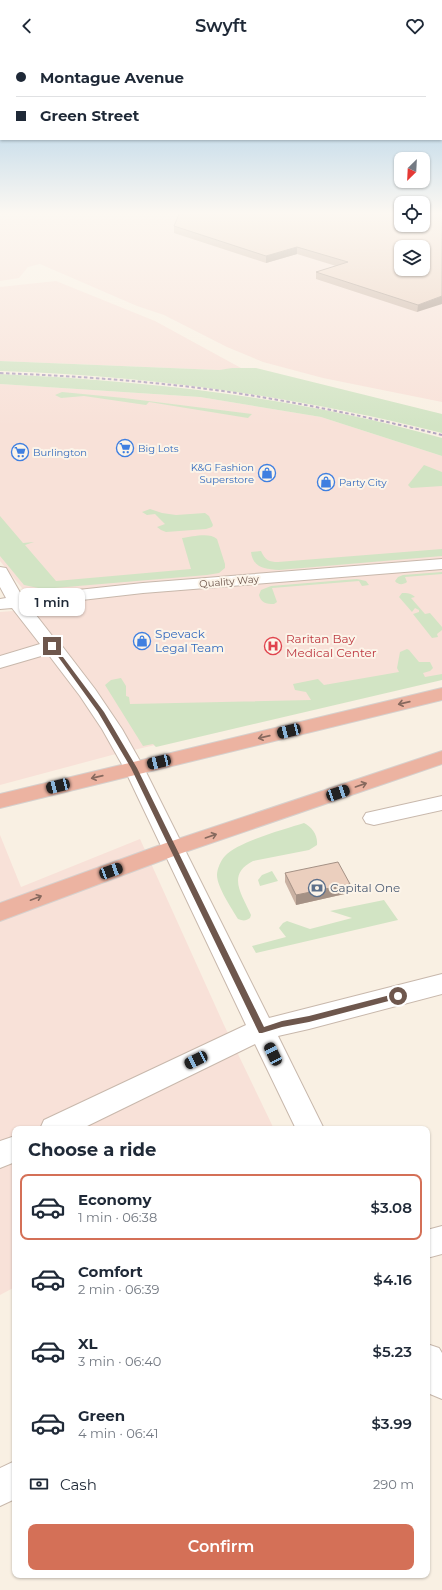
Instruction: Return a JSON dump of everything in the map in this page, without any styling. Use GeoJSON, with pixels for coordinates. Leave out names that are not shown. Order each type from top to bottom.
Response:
{"type":"FeatureCollection","features":[{"type":"Feature","properties":{"kind":"highway"},"geometry":{"type":"LineString","coordinates":[[0,801],[442,694]]}},
{"type":"Feature","properties":{"kind":"highway"},"geometry":{"type":"LineString","coordinates":[[0,912],[174,848],[442,757]]}},
{"type":"Feature","properties":{"kind":"street","name":"Quality Way"},"geometry":{"type":"LineString","coordinates":[[8,603],[128,590],[442,564]]}},
{"type":"Feature","properties":{"kind":"street"},"geometry":{"type":"LineString","coordinates":[[0,572],[8,603]]}},
{"type":"Feature","properties":{"kind":"street"},"geometry":{"type":"LineString","coordinates":[[0,588],[8,603],[52,646],[101,712],[134,768],[309,1126]]}},
{"type":"Feature","properties":{"kind":"street"},"geometry":{"type":"LineString","coordinates":[[0,662],[52,646]]}},
{"type":"Feature","properties":{"kind":"street"},"geometry":{"type":"LineString","coordinates":[[374,818],[442,803]]}},
{"type":"Feature","properties":{"kind":"street"},"geometry":{"type":"LineString","coordinates":[[60,1126],[228,1044],[262,1030],[442,984]]}},
{"type":"Feature","properties":{"kind":"street"},"geometry":{"type":"LineString","coordinates":[[0,1155],[12,1149]]}},
{"type":"Feature","properties":{"kind":"street"},"geometry":{"type":"LineString","coordinates":[[430,1243],[442,1240]]}},
{"type":"Feature","properties":{"kind":"street"},"geometry":{"type":"LineString","coordinates":[[430,1364],[442,1382]]}},
{"type":"Feature","properties":{"kind":"street"},"geometry":{"type":"LineString","coordinates":[[0,1488],[12,1481]]}},
{"type":"Feature","properties":{"kind":"shaded area"},"geometry":{"type":"Polygon","coordinates":[[[30,284],[63,284],[155,321],[241,368],[219,370],[0,361],[0,287],[30,284]]]}},
{"type":"Feature","properties":{"kind":"shaded area"},"geometry":{"type":"Polygon","coordinates":[[[86,284],[442,284],[442,402],[323,378],[263,362],[227,347],[164,315],[137,306],[86,284]]]}},
{"type":"Feature","properties":{"kind":"shaded area"},"geometry":{"type":"Polygon","coordinates":[[[0,384],[200,397],[321,417],[442,456],[442,678],[112,755],[0,785],[0,612],[39,609],[0,561],[0,384]]]}},
{"type":"Feature","properties":{"kind":"shaded area"},"geometry":{"type":"Polygon","coordinates":[[[0,835],[21,887],[140,839],[224,1025],[273,1126],[12,1126],[12,1289],[0,1295],[0,835]]]}},
{"type":"Feature","properties":{"kind":"green space"},"geometry":{"type":"Polygon","coordinates":[[[0,361],[219,370],[232,368],[256,368],[442,414],[442,433],[333,408],[222,390],[112,378],[0,371],[0,361]]]}},
{"type":"Feature","properties":{"kind":"green space"},"geometry":{"type":"Polygon","coordinates":[[[0,374],[112,381],[223,393],[333,412],[442,438],[442,456],[321,417],[200,397],[0,384],[0,374]]]}},
{"type":"Feature","properties":{"kind":"green space"},"geometry":{"type":"Polygon","coordinates":[[[62,392],[124,398],[252,414],[248,418],[149,402],[146,405],[84,396],[61,398],[55,395],[62,392]]]}},
{"type":"Feature","properties":{"kind":"green space"},"geometry":{"type":"Polygon","coordinates":[[[424,465],[442,472],[442,486],[411,488],[408,485],[424,465]]]}},
{"type":"Feature","properties":{"kind":"green space"},"geometry":{"type":"Polygon","coordinates":[[[150,509],[176,515],[205,513],[209,516],[213,525],[212,527],[206,529],[166,532],[157,527],[165,524],[155,514],[147,515],[142,512],[150,509]]]}},
{"type":"Feature","properties":{"kind":"green space"},"geometry":{"type":"Polygon","coordinates":[[[0,516],[23,543],[34,542],[25,545],[56,581],[191,569],[182,538],[200,536],[210,536],[217,539],[225,568],[219,573],[207,575],[43,589],[24,585],[0,556],[0,516]]]}},
{"type":"Feature","properties":{"kind":"green space"},"geometry":{"type":"Polygon","coordinates":[[[442,549],[442,556],[279,570],[260,567],[254,561],[251,552],[261,551],[264,557],[268,560],[278,562],[442,549]]]}},
{"type":"Feature","properties":{"kind":"green space"},"geometry":{"type":"Polygon","coordinates":[[[442,572],[442,574],[405,577],[407,582],[402,584],[395,581],[398,577],[403,575],[442,572]]]}},
{"type":"Feature","properties":{"kind":"green space"},"geometry":{"type":"Polygon","coordinates":[[[357,579],[366,581],[369,585],[362,586],[359,581],[272,588],[277,602],[274,604],[264,602],[261,600],[259,595],[261,590],[271,586],[357,579]]]}},
{"type":"Feature","properties":{"kind":"green space"},"geometry":{"type":"Polygon","coordinates":[[[402,593],[415,597],[411,598],[425,614],[430,613],[442,627],[442,630],[437,634],[438,637],[432,638],[413,614],[419,612],[419,610],[415,608],[412,612],[399,597],[402,593]]]}},
{"type":"Feature","properties":{"kind":"green space"},"geometry":{"type":"Polygon","coordinates":[[[407,649],[419,662],[430,662],[433,668],[430,671],[423,673],[425,677],[442,674],[442,680],[156,747],[153,744],[143,746],[105,685],[111,680],[121,678],[126,686],[126,696],[129,697],[130,704],[311,700],[306,692],[295,690],[293,684],[318,679],[324,685],[399,672],[397,668],[400,652],[407,649]]]}},
{"type":"Feature","properties":{"kind":"green space"},"geometry":{"type":"Polygon","coordinates":[[[304,823],[314,832],[317,838],[317,845],[309,850],[253,861],[245,866],[240,872],[238,885],[251,915],[250,918],[246,920],[238,919],[219,886],[217,875],[222,860],[231,851],[250,841],[304,823]]]}},
{"type":"Feature","properties":{"kind":"green space"},"geometry":{"type":"Polygon","coordinates":[[[272,871],[278,881],[260,886],[258,880],[262,875],[272,871]]]}},
{"type":"Feature","properties":{"kind":"green space"},"geometry":{"type":"Polygon","coordinates":[[[384,900],[398,920],[256,953],[252,946],[286,937],[279,928],[287,921],[310,929],[352,918],[330,911],[384,900]]]}},
{"type":"Feature","properties":{"kind":"building"},"geometry":{"type":"Polygon","coordinates":[[[352,284],[442,284],[442,296],[418,305],[352,284]]]}},
{"type":"Feature","properties":{"kind":"building"},"geometry":{"type":"Polygon","coordinates":[[[338,862],[350,884],[296,895],[285,873],[338,862]]]}},
{"type":"Feature","properties":{"kind":"railway"},"geometry":{"type":"LineString","coordinates":[[0,373],[112,379],[223,391],[333,410],[442,435]]}},
{"type":"Feature","properties":{"kind":"place","name":"Big Lots"},"geometry":{"type":"Point","coordinates":[125,448]}},
{"type":"Feature","properties":{"kind":"place","name":"Burlington"},"geometry":{"type":"Point","coordinates":[20,452]}},
{"type":"Feature","properties":{"kind":"place","name":"K&G Fashion Superstore"},"geometry":{"type":"Point","coordinates":[267,473]}},
{"type":"Feature","properties":{"kind":"place","name":"Party City"},"geometry":{"type":"Point","coordinates":[326,482]}},
{"type":"Feature","properties":{"kind":"place","name":"Spevack Legal Team"},"geometry":{"type":"Point","coordinates":[142,641]}},
{"type":"Feature","properties":{"kind":"place","name":"Raritan Bay Medical Center"},"geometry":{"type":"Point","coordinates":[273,646]}},
{"type":"Feature","properties":{"kind":"place","name":"Capital One"},"geometry":{"type":"Point","coordinates":[317,888]}},
{"type":"Feature","properties":{"kind":"route"},"geometry":{"type":"LineString","coordinates":[[52,646],[101,712],[134,768],[262,1030],[398,996]]}}]}
